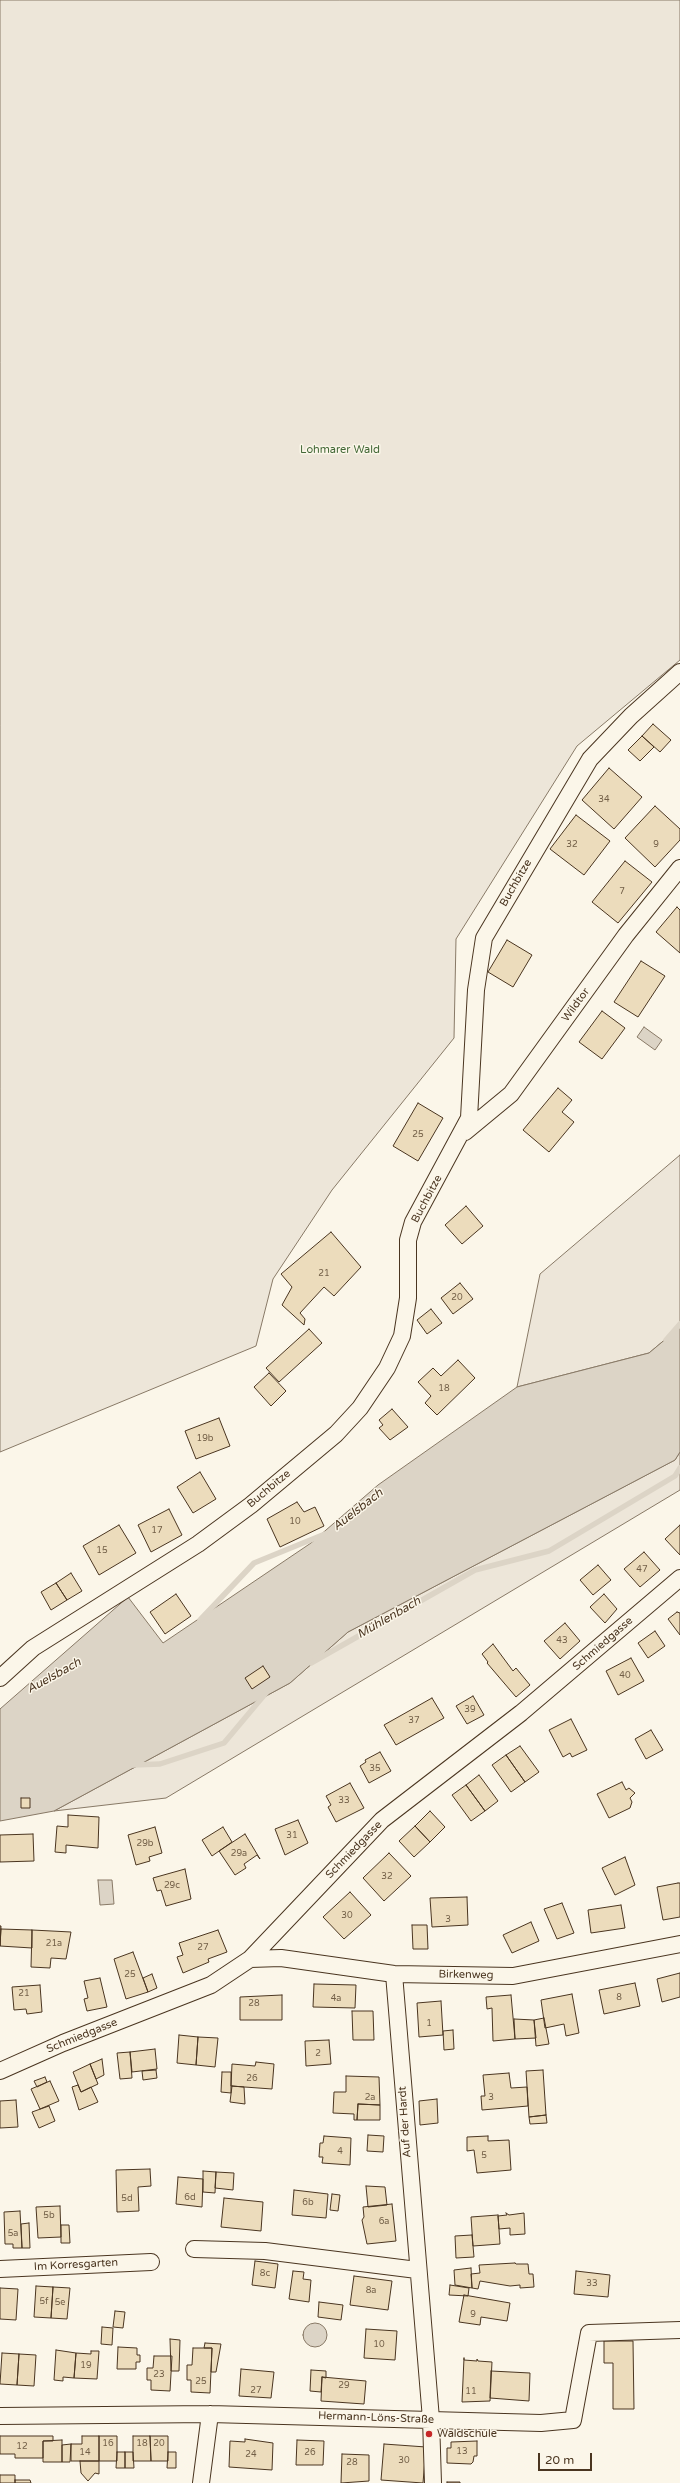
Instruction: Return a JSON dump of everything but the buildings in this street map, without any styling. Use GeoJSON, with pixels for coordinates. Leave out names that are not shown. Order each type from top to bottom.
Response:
{"type":"FeatureCollection","features":[{"type":"Feature","properties":{"kind":"street","name":"Buchbitze"},"geometry":{"type":"LineString","coordinates":[[0,1678],[33,1648],[198,1544],[251,1505],[336,1434],[360,1408],[387,1368],[402,1336],[408,1298],[408,1240],[413,1222],[463,1133],[469,1118],[476,990],[484,938],[590,759],[631,716],[680,672]]}},
{"type":"Feature","properties":{"kind":"street","name":"Wildtor"},"geometry":{"type":"LineString","coordinates":[[463,1133],[511,1094],[626,935],[680,868]]}},
{"type":"Feature","properties":{"kind":"street","name":"Schmiedgasse"},"geometry":{"type":"LineString","coordinates":[[0,2071],[63,2043],[211,1985],[250,1959],[382,1820],[521,1714],[680,1578]]}},
{"type":"Feature","properties":{"kind":"street","name":"Birkenweg"},"geometry":{"type":"LineString","coordinates":[[250,1959],[281,1958],[394,1974],[513,1976],[680,1944]]}},
{"type":"Feature","properties":{"kind":"street","name":"Auf der Hardt"},"geometry":{"type":"LineString","coordinates":[[394,1974],[417,2270],[431,2420],[433,2483]]}},
{"type":"Feature","properties":{"kind":"street"},"geometry":{"type":"LineString","coordinates":[[194,2249],[265,2251],[417,2270]]}},
{"type":"Feature","properties":{"kind":"street","name":"Im Korresgarten"},"geometry":{"type":"LineString","coordinates":[[0,2269],[151,2262]]}},
{"type":"Feature","properties":{"kind":"street","name":"Hermann-Löns-Straße"},"geometry":{"type":"LineString","coordinates":[[0,2416],[210,2414],[541,2423],[573,2420],[589,2333],[680,2330]]}},
{"type":"Feature","properties":{"kind":"street"},"geometry":{"type":"LineString","coordinates":[[201,2483],[210,2414]]}},
{"type":"Feature","properties":{"kind":"green space","name":"Lohmarer Wald"},"geometry":{"type":"Polygon","coordinates":[[[0,0],[680,0],[680,660],[577,746],[456,939],[454,1038],[332,1190],[273,1279],[256,1346],[0,1452],[0,0]]]}},
{"type":"Feature","properties":{"kind":"green space"},"geometry":{"type":"Polygon","coordinates":[[[680,1155],[680,1327],[649,1353],[517,1387],[540,1274],[680,1155]]]}},
{"type":"Feature","properties":{"kind":"green space"},"geometry":{"type":"Polygon","coordinates":[[[680,1452],[680,1490],[166,1798],[54,1811],[290,1683],[348,1632],[675,1460],[680,1452]]]}},
{"type":"Feature","properties":{"kind":"water"},"geometry":{"type":"Polygon","coordinates":[[[644,1027],[662,1040],[655,1050],[637,1037],[644,1027]]]}},
{"type":"Feature","properties":{"kind":"water"},"geometry":{"type":"Polygon","coordinates":[[[680,1327],[680,1452],[675,1460],[348,1632],[290,1683],[54,1811],[0,1821],[0,1709],[128,1597],[163,1643],[311,1543],[378,1485],[517,1387],[649,1353],[680,1327]]]}},
{"type":"Feature","properties":{"kind":"water"},"geometry":{"type":"Polygon","coordinates":[[[98,1880],[112,1880],[114,1904],[100,1905],[98,1880]]]}},
{"type":"Feature","properties":{"kind":"water"},"geometry":{"type":"Polygon","coordinates":[[[310,2323],[320,2323],[327,2330],[327,2340],[320,2347],[310,2347],[303,2340],[303,2330],[310,2323]]]}},
{"type":"Feature","properties":{"kind":"waterway","name":"Auelsbach"},"geometry":{"type":"LineString","coordinates":[[666,1340],[680,1324]]}},
{"type":"Feature","properties":{"kind":"waterway","name":"Mühlenbach"},"geometry":{"type":"LineString","coordinates":[[311,1663],[475,1570],[549,1551],[675,1476],[680,1468]]}},
{"type":"Feature","properties":{"kind":"waterway","name":"Auelsbach"},"geometry":{"type":"LineString","coordinates":[[200,1620],[254,1563],[325,1534]]}},
{"type":"Feature","properties":{"kind":"waterway","name":"Mühlenbach"},"geometry":{"type":"LineString","coordinates":[[133,1765],[160,1764],[224,1743],[266,1693]]}},
{"type":"Feature","properties":{"kind":"place","name":"Waldschule"},"geometry":{"type":"Point","coordinates":[429,2434]}}]}
